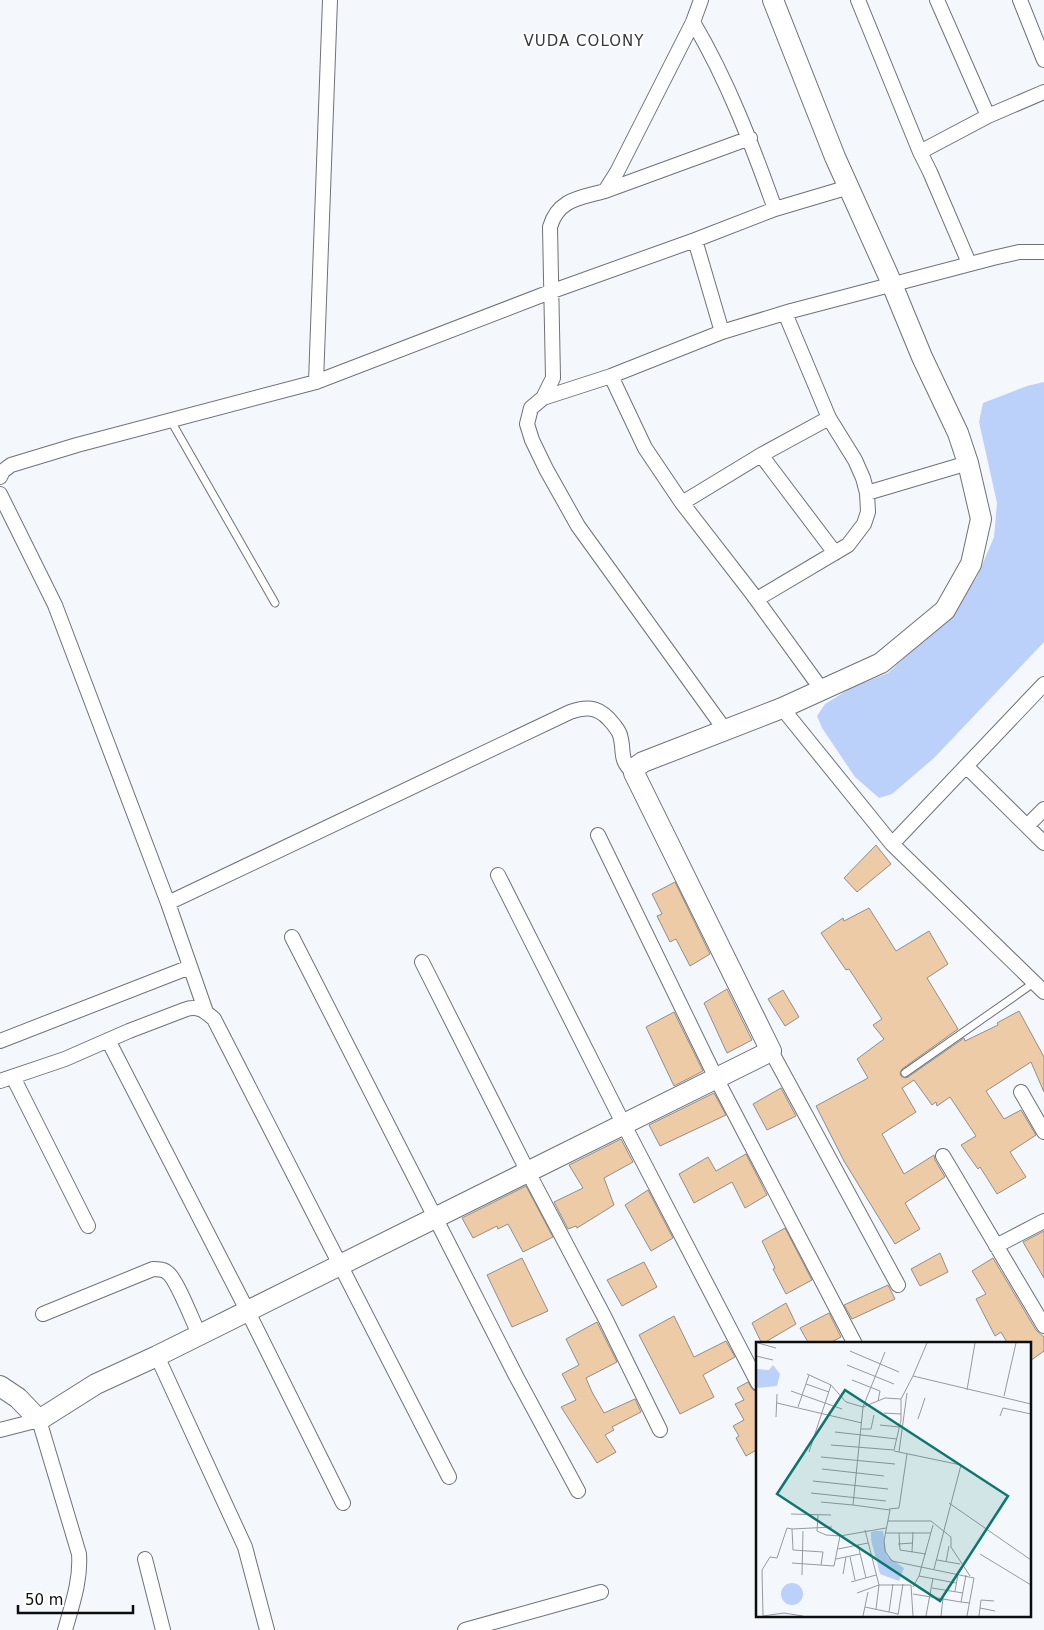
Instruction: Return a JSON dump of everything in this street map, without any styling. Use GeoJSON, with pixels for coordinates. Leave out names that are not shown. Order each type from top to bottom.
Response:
{"type":"FeatureCollection","features":[{"type":"Feature","properties":{"kind":"street"},"geometry":{"type":"LineString","coordinates":[[316,382],[330,0]]}},
{"type":"Feature","properties":{"kind":"street"},"geometry":{"type":"LineString","coordinates":[[605,191],[693,22],[701,0]]}},
{"type":"Feature","properties":{"kind":"street"},"geometry":{"type":"LineString","coordinates":[[634,773],[636,768],[643,762],[782,708],[881,663],[945,610],[971,564],[981,520],[968,463],[958,433],[922,357],[835,157],[773,0]]}},
{"type":"Feature","properties":{"kind":"street"},"geometry":{"type":"LineString","coordinates":[[858,0],[920,152],[969,263]]}},
{"type":"Feature","properties":{"kind":"street"},"geometry":{"type":"LineString","coordinates":[[937,0],[988,116]]}},
{"type":"Feature","properties":{"kind":"street"},"geometry":{"type":"LineString","coordinates":[[1020,0],[1044,60]]}},
{"type":"Feature","properties":{"kind":"street"},"geometry":{"type":"LineString","coordinates":[[693,22],[711,53],[750,138],[775,209]]}},
{"type":"Feature","properties":{"kind":"street"},"geometry":{"type":"LineString","coordinates":[[920,152],[988,116],[1044,92]]}},
{"type":"Feature","properties":{"kind":"street"},"geometry":{"type":"LineString","coordinates":[[543,398],[553,378],[550,227],[552,218],[557,210],[565,203],[605,191],[750,138]]}},
{"type":"Feature","properties":{"kind":"street"},"geometry":{"type":"LineString","coordinates":[[0,478],[3,471],[12,465],[316,382],[550,292],[775,209],[849,187]]}},
{"type":"Feature","properties":{"kind":"street"},"geometry":{"type":"LineString","coordinates":[[695,240],[722,332]]}},
{"type":"Feature","properties":{"kind":"street"},"geometry":{"type":"LineString","coordinates":[[726,730],[578,526],[532,440],[528,424],[531,408],[543,398],[611,376],[722,332],[784,313],[969,263],[1019,252],[1044,252]]}},
{"type":"Feature","properties":{"kind":"street"},"geometry":{"type":"LineString","coordinates":[[757,599],[848,545],[864,524],[868,512],[863,478],[855,460],[829,418],[784,313]]}},
{"type":"Feature","properties":{"kind":"street"},"geometry":{"type":"LineString","coordinates":[[611,376],[645,448],[682,503],[757,599],[822,690]]}},
{"type":"Feature","properties":{"kind":"street"},"geometry":{"type":"LineString","coordinates":[[682,503],[761,455],[829,418]]}},
{"type":"Feature","properties":{"kind":"street"},"geometry":{"type":"LineString","coordinates":[[761,455],[835,553]]}},
{"type":"Feature","properties":{"kind":"street"},"geometry":{"type":"LineString","coordinates":[[866,493],[968,463]]}},
{"type":"Feature","properties":{"kind":"street"},"geometry":{"type":"LineString","coordinates":[[0,494],[55,604],[168,903],[206,1012]]}},
{"type":"Feature","properties":{"kind":"street"},"geometry":{"type":"LineString","coordinates":[[892,844],[1044,684]]}},
{"type":"Feature","properties":{"kind":"street"},"geometry":{"type":"LineString","coordinates":[[168,903],[570,712],[584,707],[606,714],[620,734],[622,757],[625,764],[634,773],[771,1051],[898,1286]]}},
{"type":"Feature","properties":{"kind":"street"},"geometry":{"type":"LineString","coordinates":[[782,708],[892,844],[1039,987]]}},
{"type":"Feature","properties":{"kind":"street"},"geometry":{"type":"LineString","coordinates":[[966,766],[1044,844]]}},
{"type":"Feature","properties":{"kind":"street"},"geometry":{"type":"LineString","coordinates":[[1027,826],[1044,809]]}},
{"type":"Feature","properties":{"kind":"street"},"geometry":{"type":"LineString","coordinates":[[598,835],[716,1078],[854,1342]]}},
{"type":"Feature","properties":{"kind":"street"},"geometry":{"type":"LineString","coordinates":[[498,875],[624,1125],[756,1379]]}},
{"type":"Feature","properties":{"kind":"street"},"geometry":{"type":"LineString","coordinates":[[292,937],[516,1376],[578,1491]]}},
{"type":"Feature","properties":{"kind":"street"},"geometry":{"type":"LineString","coordinates":[[422,962],[528,1172],[605,1318],[660,1430]]}},
{"type":"Feature","properties":{"kind":"street"},"geometry":{"type":"LineString","coordinates":[[0,1041],[190,967]]}},
{"type":"Feature","properties":{"kind":"street"},"geometry":{"type":"LineString","coordinates":[[88,1226],[7,1079],[65,1059],[191,1007],[200,1008],[214,1019],[449,1477]]}},
{"type":"Feature","properties":{"kind":"street"},"geometry":{"type":"LineString","coordinates":[[108,1040],[247,1310],[343,1503]]}},
{"type":"Feature","properties":{"kind":"street"},"geometry":{"type":"LineString","coordinates":[[0,1430],[39,1420],[96,1384],[157,1356],[771,1051]]}},
{"type":"Feature","properties":{"kind":"street"},"geometry":{"type":"LineString","coordinates":[[1021,1092],[1044,1132]]}},
{"type":"Feature","properties":{"kind":"street"},"geometry":{"type":"LineString","coordinates":[[943,1156],[1044,1326]]}},
{"type":"Feature","properties":{"kind":"street"},"geometry":{"type":"LineString","coordinates":[[996,1246],[1044,1221]]}},
{"type":"Feature","properties":{"kind":"street"},"geometry":{"type":"LineString","coordinates":[[43,1314],[153,1269],[158,1269],[164,1270],[173,1278],[199,1334]]}},
{"type":"Feature","properties":{"kind":"street"},"geometry":{"type":"LineString","coordinates":[[157,1356],[245,1547],[266,1630]]}},
{"type":"Feature","properties":{"kind":"street"},"geometry":{"type":"LineString","coordinates":[[0,1386],[18,1398],[39,1420],[79,1554],[78,1584],[64,1630]]}},
{"type":"Feature","properties":{"kind":"street"},"geometry":{"type":"LineString","coordinates":[[145,1559],[163,1630]]}},
{"type":"Feature","properties":{"kind":"street"},"geometry":{"type":"LineString","coordinates":[[464,1630],[600,1592]]}},
{"type":"Feature","properties":{"kind":"lane"},"geometry":{"type":"LineString","coordinates":[[171,421],[275,603]]}},
{"type":"Feature","properties":{"kind":"lane"},"geometry":{"type":"LineString","coordinates":[[905,1073],[1039,987]]}},
{"type":"Feature","properties":{"kind":"water"},"geometry":{"type":"Polygon","coordinates":[[[1044,382],[1044,642],[934,758],[892,794],[879,798],[855,777],[822,728],[817,716],[825,704],[851,688],[888,673],[952,614],[977,577],[994,537],[997,503],[979,422],[983,403],[1027,386],[1044,382]]]}},
{"type":"Feature","properties":{"kind":"building"},"geometry":{"type":"Polygon","coordinates":[[[876,845],[891,864],[857,892],[844,878],[876,845]]]}},
{"type":"Feature","properties":{"kind":"building"},"geometry":{"type":"Polygon","coordinates":[[[675,882],[710,954],[690,966],[676,939],[670,942],[657,916],[662,914],[652,894],[675,882]]]}},
{"type":"Feature","properties":{"kind":"building"},"geometry":{"type":"Polygon","coordinates":[[[869,908],[896,951],[929,931],[948,964],[927,978],[958,1029],[902,1069],[901,1076],[908,1077],[964,1038],[965,1041],[998,1025],[997,1023],[1019,1011],[1044,1057],[1044,1092],[1031,1062],[986,1091],[1004,1119],[1021,1110],[1036,1135],[1010,1152],[1026,1177],[997,1194],[980,1167],[978,1169],[961,1145],[976,1136],[950,1097],[937,1106],[936,1102],[932,1105],[914,1080],[902,1088],[916,1112],[882,1134],[904,1174],[934,1155],[945,1177],[905,1203],[920,1229],[895,1244],[844,1161],[816,1106],[868,1078],[857,1059],[884,1039],[873,1025],[882,1019],[849,969],[846,970],[821,933],[843,918],[844,921],[869,908]]]}},
{"type":"Feature","properties":{"kind":"building"},"geometry":{"type":"Polygon","coordinates":[[[727,989],[752,1040],[727,1053],[704,1003],[727,989]]]}},
{"type":"Feature","properties":{"kind":"building"},"geometry":{"type":"Polygon","coordinates":[[[783,990],[799,1017],[785,1026],[768,999],[783,990]]]}},
{"type":"Feature","properties":{"kind":"building"},"geometry":{"type":"Polygon","coordinates":[[[674,1012],[703,1071],[674,1086],[646,1027],[674,1012]]]}},
{"type":"Feature","properties":{"kind":"building"},"geometry":{"type":"Polygon","coordinates":[[[781,1088],[796,1116],[767,1130],[753,1104],[781,1088]]]}},
{"type":"Feature","properties":{"kind":"building"},"geometry":{"type":"Polygon","coordinates":[[[714,1093],[726,1115],[660,1146],[649,1125],[714,1093]]]}},
{"type":"Feature","properties":{"kind":"building"},"geometry":{"type":"Polygon","coordinates":[[[621,1139],[633,1162],[604,1178],[614,1205],[577,1228],[576,1226],[568,1229],[554,1202],[583,1188],[569,1165],[621,1139]]]}},
{"type":"Feature","properties":{"kind":"building"},"geometry":{"type":"Polygon","coordinates":[[[746,1154],[767,1195],[745,1208],[732,1182],[694,1203],[679,1174],[708,1157],[716,1171],[746,1154]]]}},
{"type":"Feature","properties":{"kind":"building"},"geometry":{"type":"Polygon","coordinates":[[[526,1186],[553,1237],[523,1252],[508,1224],[498,1229],[497,1226],[473,1238],[462,1218],[526,1186]]]}},
{"type":"Feature","properties":{"kind":"building"},"geometry":{"type":"Polygon","coordinates":[[[648,1190],[673,1238],[651,1251],[625,1205],[648,1190]]]}},
{"type":"Feature","properties":{"kind":"building"},"geometry":{"type":"Polygon","coordinates":[[[785,1228],[812,1280],[786,1294],[773,1269],[775,1268],[762,1241],[785,1228]]]}},
{"type":"Feature","properties":{"kind":"building"},"geometry":{"type":"Polygon","coordinates":[[[1044,1231],[1044,1278],[1023,1242],[1044,1231]]]}},
{"type":"Feature","properties":{"kind":"building"},"geometry":{"type":"Polygon","coordinates":[[[940,1253],[948,1272],[920,1286],[911,1269],[940,1253]]]}},
{"type":"Feature","properties":{"kind":"building"},"geometry":{"type":"Polygon","coordinates":[[[522,1258],[548,1311],[512,1327],[487,1275],[522,1258]]]}},
{"type":"Feature","properties":{"kind":"building"},"geometry":{"type":"Polygon","coordinates":[[[993,1258],[1036,1330],[1044,1337],[1044,1351],[1032,1360],[1032,1342],[1007,1342],[1001,1332],[995,1336],[976,1299],[986,1294],[972,1271],[993,1258]]]}},
{"type":"Feature","properties":{"kind":"building"},"geometry":{"type":"Polygon","coordinates":[[[644,1262],[657,1287],[622,1306],[607,1280],[644,1262]]]}},
{"type":"Feature","properties":{"kind":"building"},"geometry":{"type":"Polygon","coordinates":[[[888,1285],[895,1299],[852,1319],[844,1305],[888,1285]]]}},
{"type":"Feature","properties":{"kind":"building"},"geometry":{"type":"Polygon","coordinates":[[[786,1303],[796,1324],[765,1342],[761,1342],[752,1323],[786,1303]]]}},
{"type":"Feature","properties":{"kind":"building"},"geometry":{"type":"Polygon","coordinates":[[[829,1313],[841,1337],[832,1342],[808,1342],[800,1328],[829,1313]]]}},
{"type":"Feature","properties":{"kind":"building"},"geometry":{"type":"Polygon","coordinates":[[[674,1316],[694,1357],[726,1341],[735,1357],[703,1375],[714,1397],[680,1414],[639,1335],[674,1316]]]}},
{"type":"Feature","properties":{"kind":"building"},"geometry":{"type":"Polygon","coordinates":[[[597,1322],[617,1362],[586,1378],[592,1392],[604,1413],[635,1399],[641,1412],[612,1427],[614,1430],[605,1435],[616,1452],[597,1463],[561,1407],[576,1400],[562,1374],[579,1365],[566,1339],[597,1322]]]}},
{"type":"Feature","properties":{"kind":"building"},"geometry":{"type":"Polygon","coordinates":[[[748,1382],[756,1391],[756,1450],[746,1456],[736,1438],[739,1436],[733,1426],[744,1420],[735,1404],[744,1400],[737,1388],[748,1382]]]}},
{"type":"Feature","properties":{"kind":"district","name":"VUDA COLONY"},"geometry":{"type":"Point","coordinates":[584,41]}}]}
